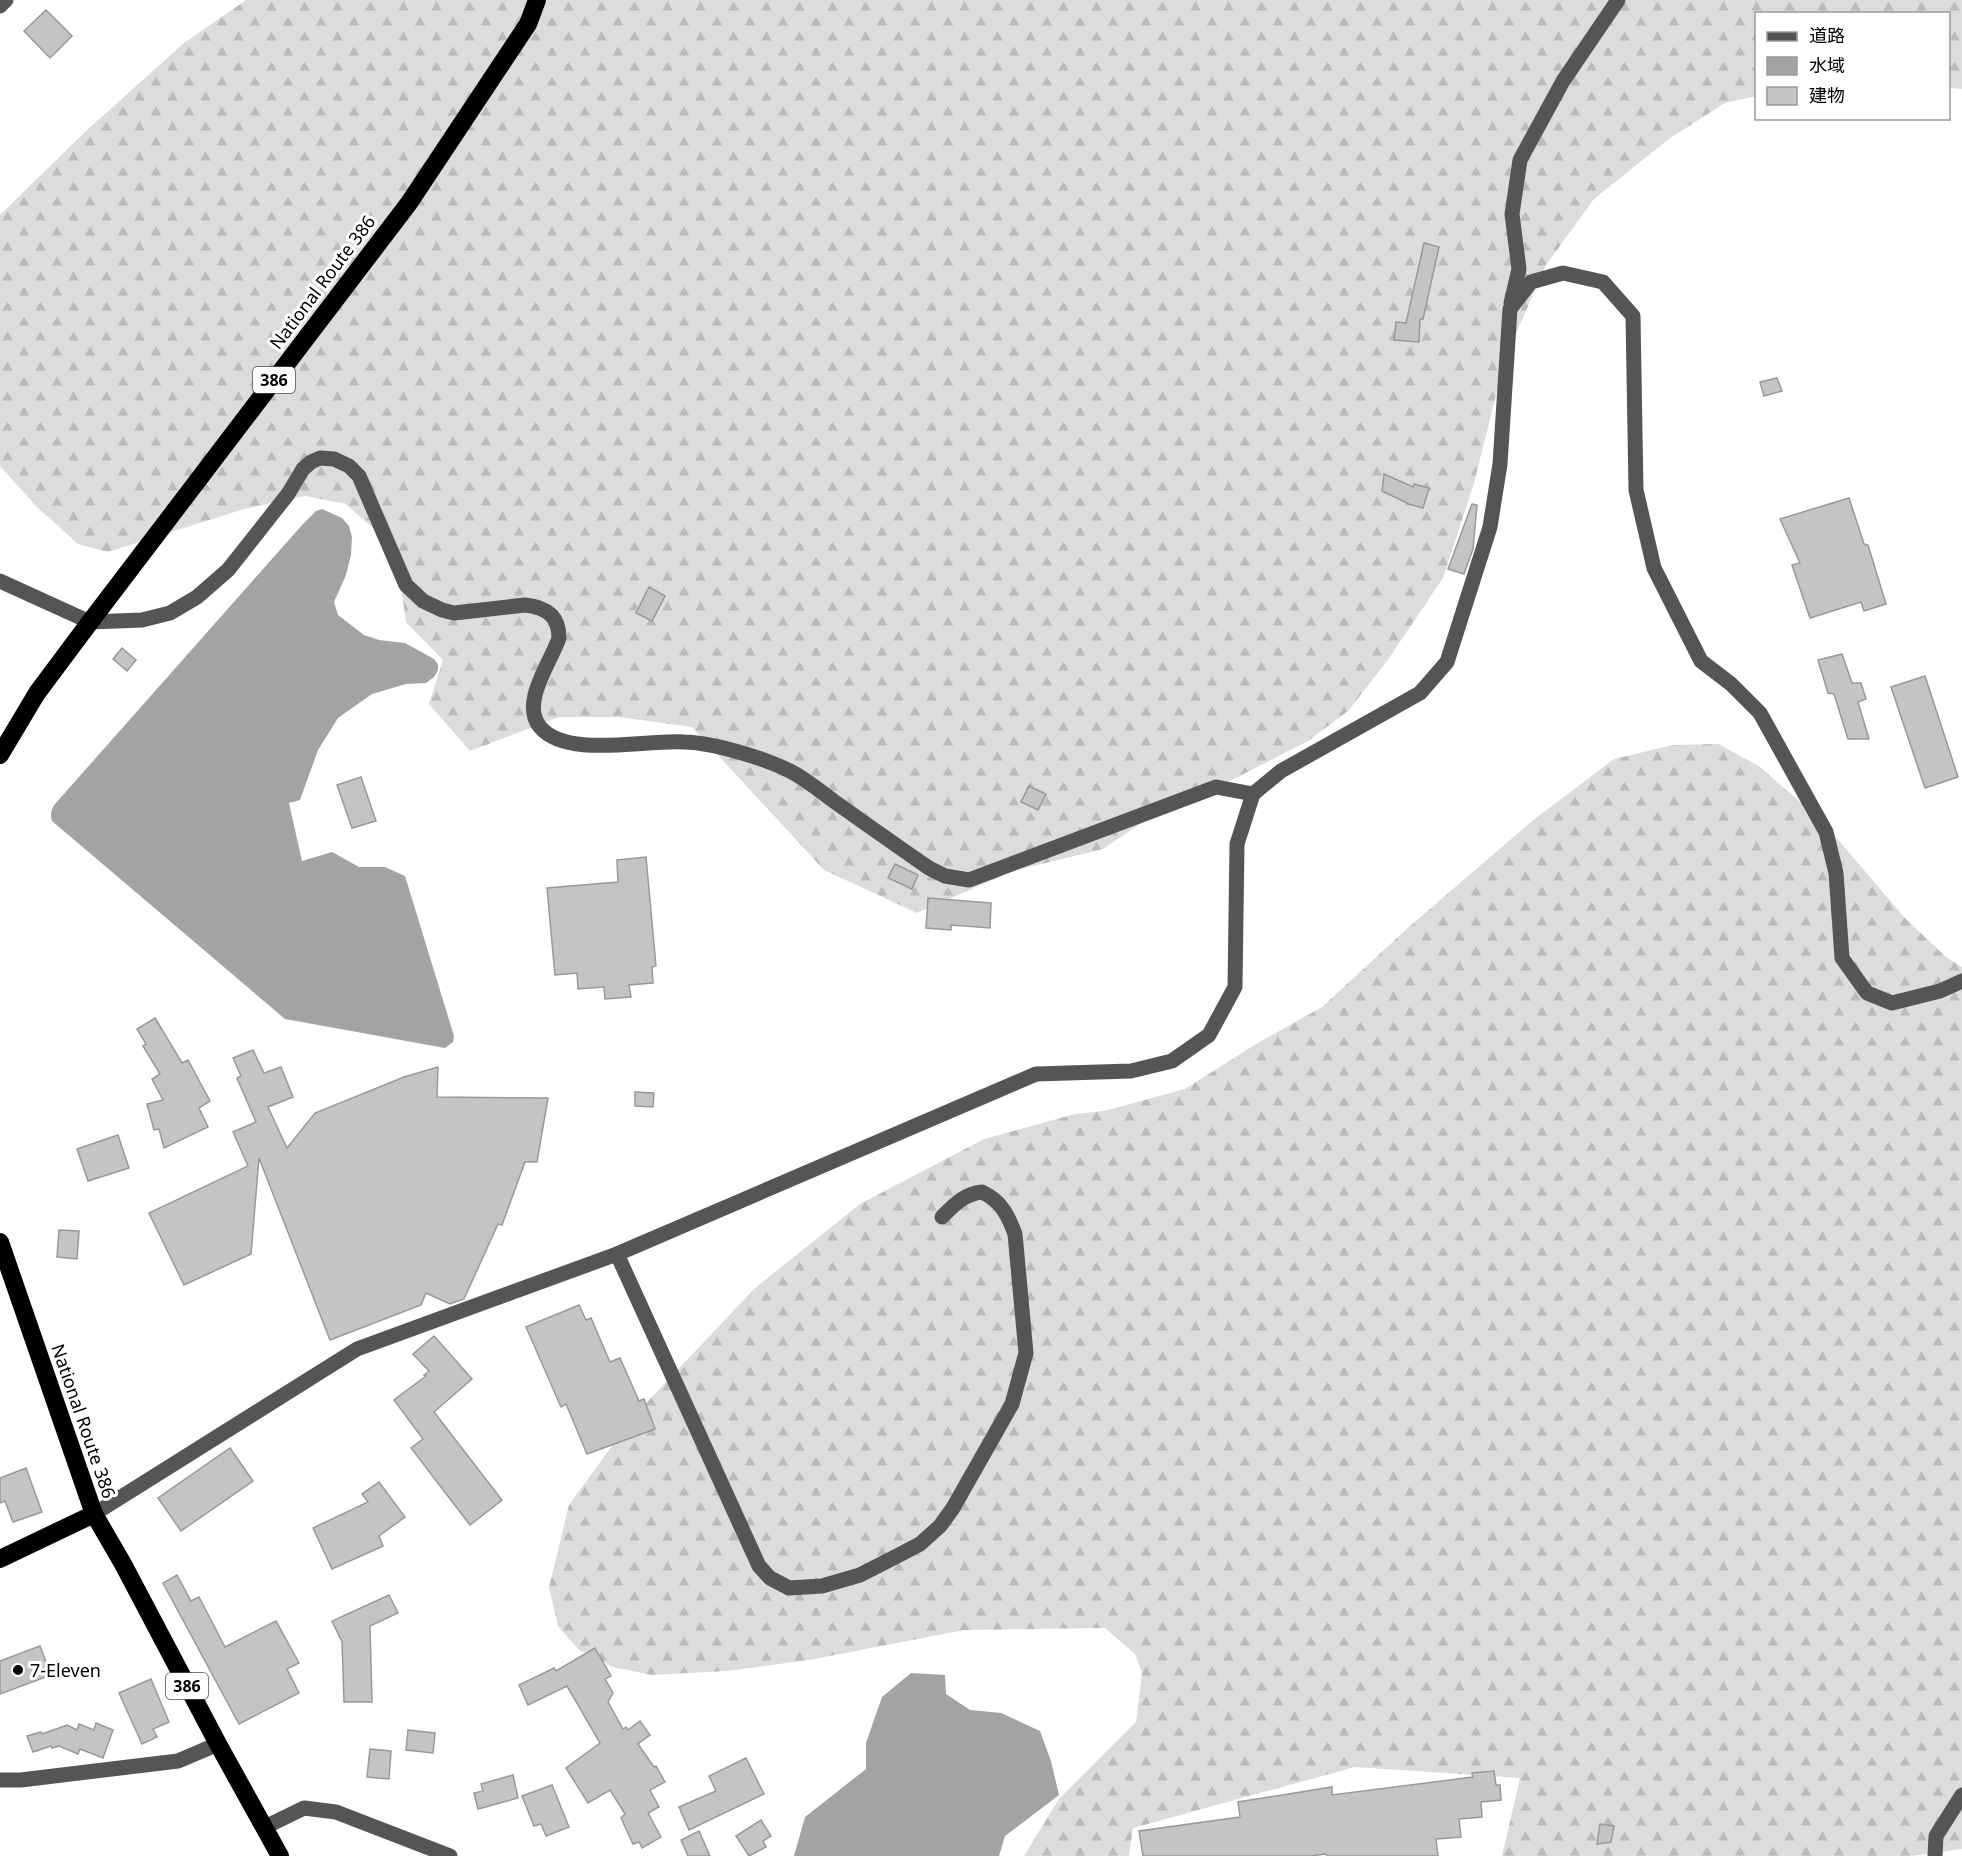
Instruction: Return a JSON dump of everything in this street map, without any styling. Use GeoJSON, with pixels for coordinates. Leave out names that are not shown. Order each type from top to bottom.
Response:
{"type":"FeatureCollection","features":[{"type":"Feature","properties":{"kind":"highway","name":"National Route 386"},"geometry":{"type":"LineString","coordinates":[[0,755],[37,693],[409,203],[528,24],[537,0]]}},
{"type":"Feature","properties":{"kind":"highway","name":"National Route 386"},"geometry":{"type":"LineString","coordinates":[[0,1242],[94,1514],[0,1559]]}},
{"type":"Feature","properties":{"kind":"highway","name":"386"},"geometry":{"type":"LineString","coordinates":[[94,1514],[280,1856]]}},
{"type":"Feature","properties":{"kind":"street"},"geometry":{"type":"LineString","coordinates":[[0,6],[6,0]]}},
{"type":"Feature","properties":{"kind":"street"},"geometry":{"type":"LineString","coordinates":[[94,1514],[357,1349],[617,1254],[1036,1074],[1131,1071],[1172,1061],[1209,1035],[1235,987],[1237,844],[1253,794],[1281,771],[1420,693],[1447,662],[1490,527],[1500,464],[1510,309],[1519,269],[1512,214],[1520,160],[1563,81],[1618,0]]}},
{"type":"Feature","properties":{"kind":"street"},"geometry":{"type":"LineString","coordinates":[[1510,309],[1532,282],[1563,273],[1603,282],[1633,316],[1636,490],[1654,568],[1701,662],[1731,684],[1760,713],[1826,832],[1836,873],[1842,958],[1867,993],[1892,1003],[1940,990],[1962,981]]}},
{"type":"Feature","properties":{"kind":"street"},"geometry":{"type":"LineString","coordinates":[[0,581],[90,622],[142,620],[171,614],[197,597],[228,570],[288,494],[303,469],[320,458],[334,459],[349,466],[359,476],[406,585],[423,601],[454,613],[525,605],[536,606],[554,618],[559,627],[559,638],[533,698],[533,715],[537,724],[546,733],[562,742],[582,745],[686,742],[742,753],[791,771],[929,868],[945,876],[969,880],[1216,787],[1253,794]]}},
{"type":"Feature","properties":{"kind":"street"},"geometry":{"type":"LineString","coordinates":[[617,1254],[759,1566],[770,1578],[789,1588],[822,1586],[860,1575],[920,1545],[940,1526],[953,1508],[1012,1404],[1026,1353],[1015,1234],[1009,1217],[1004,1207],[982,1192],[971,1193],[958,1201],[942,1218]]}},
{"type":"Feature","properties":{"kind":"street"},"geometry":{"type":"LineString","coordinates":[[0,1780],[21,1780],[178,1761],[218,1744]]}},
{"type":"Feature","properties":{"kind":"street"},"geometry":{"type":"LineString","coordinates":[[1935,1856],[1936,1836],[1962,1795]]}},
{"type":"Feature","properties":{"kind":"street"},"geometry":{"type":"LineString","coordinates":[[265,1827],[304,1808],[336,1812],[450,1856]]}},
{"type":"Feature","properties":{"kind":"green space"},"geometry":{"type":"Polygon","coordinates":[[[246,0],[1962,0],[1962,89],[1950,88],[1950,12],[1755,12],[1755,96],[1725,103],[1670,138],[1594,199],[1546,265],[1505,359],[1474,483],[1443,578],[1387,661],[1348,711],[1308,741],[1226,783],[1165,807],[1103,849],[1013,871],[917,913],[824,870],[692,727],[619,717],[559,717],[470,751],[429,704],[443,660],[406,622],[399,574],[375,530],[346,504],[305,496],[244,509],[108,552],[78,544],[37,507],[0,466],[0,215],[86,131],[184,43],[246,0]]]}},
{"type":"Feature","properties":{"kind":"green space"},"geometry":{"type":"Polygon","coordinates":[[[1718,744],[1759,766],[1823,822],[1904,917],[1946,957],[1962,967],[1962,1849],[1911,1856],[1502,1856],[1520,1778],[1355,1767],[1133,1828],[1129,1856],[1024,1856],[1059,1799],[1136,1722],[1142,1673],[1135,1654],[1105,1628],[964,1630],[809,1660],[727,1671],[652,1675],[613,1667],[578,1649],[558,1626],[549,1587],[569,1505],[633,1417],[755,1288],[860,1204],[984,1139],[1075,1114],[1104,1111],[1185,1089],[1256,1044],[1322,1007],[1410,926],[1532,821],[1614,759],[1673,745],[1718,744]]]}},
{"type":"Feature","properties":{"kind":"water"},"geometry":{"type":"Polygon","coordinates":[[[322,509],[342,518],[349,526],[352,537],[351,555],[346,575],[334,602],[338,615],[364,635],[379,640],[405,643],[434,659],[438,664],[438,670],[434,677],[426,683],[406,684],[372,694],[338,718],[318,750],[300,800],[289,803],[302,861],[332,852],[359,867],[385,867],[405,876],[454,1036],[453,1042],[445,1048],[285,1019],[51,819],[51,812],[55,804],[303,524],[316,511],[322,509]]]}},
{"type":"Feature","properties":{"kind":"water"},"geometry":{"type":"Polygon","coordinates":[[[911,1673],[945,1675],[946,1694],[970,1710],[1001,1713],[1040,1731],[1051,1761],[1059,1795],[1005,1836],[999,1856],[794,1856],[805,1817],[866,1769],[866,1743],[882,1697],[911,1673]]]}},
{"type":"Feature","properties":{"kind":"building"},"geometry":{"type":"Polygon","coordinates":[[[46,10],[72,36],[50,58],[24,31],[46,10]]]}},
{"type":"Feature","properties":{"kind":"building"},"geometry":{"type":"Polygon","coordinates":[[[1424,243],[1439,247],[1423,319],[1420,319],[1419,342],[1394,340],[1396,322],[1406,323],[1424,243]]]}},
{"type":"Feature","properties":{"kind":"building"},"geometry":{"type":"Polygon","coordinates":[[[1777,378],[1782,391],[1764,396],[1760,382],[1777,378]]]}},
{"type":"Feature","properties":{"kind":"building"},"geometry":{"type":"Polygon","coordinates":[[[1384,474],[1413,487],[1414,484],[1429,488],[1423,508],[1382,491],[1384,474]]]}},
{"type":"Feature","properties":{"kind":"building"},"geometry":{"type":"Polygon","coordinates":[[[1849,498],[1864,544],[1868,545],[1886,604],[1864,611],[1861,602],[1810,618],[1792,565],[1800,563],[1780,519],[1849,498]]]}},
{"type":"Feature","properties":{"kind":"building"},"geometry":{"type":"Polygon","coordinates":[[[1472,504],[1477,505],[1473,549],[1464,574],[1448,569],[1472,504]]]}},
{"type":"Feature","properties":{"kind":"building"},"geometry":{"type":"Polygon","coordinates":[[[649,587],[665,596],[652,621],[636,613],[649,587]]]}},
{"type":"Feature","properties":{"kind":"building"},"geometry":{"type":"Polygon","coordinates":[[[122,648],[136,660],[127,671],[113,659],[122,648]]]}},
{"type":"Feature","properties":{"kind":"building"},"geometry":{"type":"Polygon","coordinates":[[[1842,654],[1852,683],[1861,683],[1866,699],[1858,702],[1869,739],[1848,739],[1834,694],[1828,693],[1818,660],[1842,654]]]}},
{"type":"Feature","properties":{"kind":"building"},"geometry":{"type":"Polygon","coordinates":[[[1925,676],[1958,777],[1925,788],[1891,687],[1925,676]]]}},
{"type":"Feature","properties":{"kind":"building"},"geometry":{"type":"Polygon","coordinates":[[[361,777],[376,821],[352,828],[337,785],[361,777]]]}},
{"type":"Feature","properties":{"kind":"building"},"geometry":{"type":"Polygon","coordinates":[[[1029,786],[1046,794],[1038,810],[1021,802],[1029,786]]]}},
{"type":"Feature","properties":{"kind":"building"},"geometry":{"type":"Polygon","coordinates":[[[646,857],[656,966],[652,967],[653,983],[629,985],[631,997],[605,999],[604,987],[578,989],[577,973],[555,975],[547,888],[618,882],[617,860],[646,857]]]}},
{"type":"Feature","properties":{"kind":"building"},"geometry":{"type":"Polygon","coordinates":[[[895,864],[918,875],[912,889],[888,878],[895,864]]]}},
{"type":"Feature","properties":{"kind":"building"},"geometry":{"type":"Polygon","coordinates":[[[928,898],[991,903],[990,928],[951,925],[951,930],[926,928],[928,898]]]}},
{"type":"Feature","properties":{"kind":"building"},"geometry":{"type":"Polygon","coordinates":[[[155,1018],[182,1063],[188,1060],[210,1101],[199,1108],[208,1127],[164,1148],[159,1129],[154,1130],[147,1104],[163,1100],[152,1079],[160,1074],[143,1046],[146,1044],[137,1029],[155,1018]]]}},
{"type":"Feature","properties":{"kind":"building"},"geometry":{"type":"Polygon","coordinates":[[[253,1050],[264,1073],[281,1067],[293,1097],[268,1107],[287,1148],[315,1113],[404,1077],[438,1067],[437,1097],[548,1098],[537,1162],[525,1162],[502,1225],[498,1224],[464,1299],[450,1304],[426,1293],[421,1305],[330,1340],[259,1158],[251,1254],[184,1285],[149,1213],[248,1166],[233,1132],[256,1122],[237,1078],[241,1076],[233,1058],[253,1050]]]}},
{"type":"Feature","properties":{"kind":"building"},"geometry":{"type":"Polygon","coordinates":[[[635,1092],[654,1093],[653,1107],[635,1106],[635,1092]]]}},
{"type":"Feature","properties":{"kind":"building"},"geometry":{"type":"Polygon","coordinates":[[[118,1135],[129,1168],[88,1181],[77,1149],[118,1135]]]}},
{"type":"Feature","properties":{"kind":"building"},"geometry":{"type":"Polygon","coordinates":[[[59,1230],[79,1231],[77,1259],[57,1257],[59,1230]]]}},
{"type":"Feature","properties":{"kind":"building"},"geometry":{"type":"Polygon","coordinates":[[[579,1305],[586,1320],[591,1318],[610,1362],[620,1358],[639,1401],[644,1399],[655,1429],[587,1454],[566,1404],[561,1407],[526,1327],[579,1305]]]}},
{"type":"Feature","properties":{"kind":"building"},"geometry":{"type":"Polygon","coordinates":[[[434,1336],[472,1379],[434,1412],[502,1500],[470,1525],[411,1448],[423,1439],[394,1400],[426,1376],[424,1375],[429,1371],[413,1354],[434,1336]]]}},
{"type":"Feature","properties":{"kind":"building"},"geometry":{"type":"Polygon","coordinates":[[[230,1448],[253,1481],[181,1531],[158,1498],[230,1448]]]}},
{"type":"Feature","properties":{"kind":"building"},"geometry":{"type":"Polygon","coordinates":[[[26,1468],[42,1512],[13,1522],[5,1501],[0,1503],[0,1478],[26,1468]]]}},
{"type":"Feature","properties":{"kind":"building"},"geometry":{"type":"Polygon","coordinates":[[[379,1482],[405,1517],[379,1536],[383,1546],[332,1569],[313,1528],[368,1502],[362,1494],[379,1482]]]}},
{"type":"Feature","properties":{"kind":"building"},"geometry":{"type":"Polygon","coordinates":[[[177,1575],[191,1601],[199,1597],[225,1647],[276,1621],[299,1663],[287,1669],[299,1693],[239,1724],[163,1583],[177,1575]]]}},
{"type":"Feature","properties":{"kind":"building"},"geometry":{"type":"Polygon","coordinates":[[[389,1595],[398,1613],[370,1626],[372,1702],[344,1702],[342,1642],[332,1621],[389,1595]]]}},
{"type":"Feature","properties":{"kind":"building"},"geometry":{"type":"Polygon","coordinates":[[[40,1646],[51,1675],[0,1694],[0,1661],[40,1646]]]}},
{"type":"Feature","properties":{"kind":"building"},"geometry":{"type":"Polygon","coordinates":[[[595,1648],[611,1676],[605,1679],[613,1693],[608,1702],[623,1729],[626,1727],[628,1730],[640,1721],[650,1735],[638,1744],[654,1767],[656,1766],[665,1782],[650,1790],[659,1807],[648,1813],[661,1837],[642,1848],[639,1842],[633,1844],[621,1818],[625,1814],[610,1790],[588,1803],[566,1768],[600,1743],[567,1686],[528,1705],[519,1685],[554,1668],[556,1671],[595,1648]]]}},
{"type":"Feature","properties":{"kind":"building"},"geometry":{"type":"Polygon","coordinates":[[[151,1679],[169,1722],[153,1729],[157,1737],[142,1744],[119,1693],[151,1679]]]}},
{"type":"Feature","properties":{"kind":"building"},"geometry":{"type":"Polygon","coordinates":[[[96,1723],[113,1730],[103,1758],[80,1749],[78,1754],[59,1746],[33,1752],[27,1736],[41,1732],[42,1734],[67,1725],[77,1730],[79,1724],[94,1730],[96,1723]]]}},
{"type":"Feature","properties":{"kind":"building"},"geometry":{"type":"Polygon","coordinates":[[[408,1730],[435,1733],[433,1753],[406,1750],[408,1730]]]}},
{"type":"Feature","properties":{"kind":"building"},"geometry":{"type":"Polygon","coordinates":[[[370,1749],[391,1751],[389,1779],[367,1777],[370,1749]]]}},
{"type":"Feature","properties":{"kind":"building"},"geometry":{"type":"Polygon","coordinates":[[[746,1758],[764,1794],[689,1830],[679,1807],[716,1791],[709,1776],[746,1758]]]}},
{"type":"Feature","properties":{"kind":"building"},"geometry":{"type":"Polygon","coordinates":[[[1494,1771],[1496,1785],[1500,1785],[1501,1800],[1481,1802],[1482,1817],[1459,1819],[1461,1837],[1436,1839],[1438,1856],[1327,1856],[1326,1854],[1310,1856],[1143,1856],[1139,1831],[1240,1817],[1238,1802],[1332,1787],[1332,1795],[1473,1777],[1472,1773],[1494,1771]]]}},
{"type":"Feature","properties":{"kind":"building"},"geometry":{"type":"Polygon","coordinates":[[[513,1775],[518,1798],[478,1809],[474,1793],[483,1791],[481,1784],[513,1775]]]}},
{"type":"Feature","properties":{"kind":"building"},"geometry":{"type":"Polygon","coordinates":[[[552,1785],[569,1827],[546,1836],[541,1824],[534,1826],[522,1796],[552,1785]]]}},
{"type":"Feature","properties":{"kind":"building"},"geometry":{"type":"Polygon","coordinates":[[[761,1820],[771,1836],[763,1841],[766,1847],[749,1856],[736,1836],[761,1820]]]}},
{"type":"Feature","properties":{"kind":"building"},"geometry":{"type":"Polygon","coordinates":[[[1600,1824],[1614,1826],[1611,1842],[1597,1844],[1600,1824]]]}},
{"type":"Feature","properties":{"kind":"building"},"geometry":{"type":"Polygon","coordinates":[[[699,1831],[710,1856],[688,1856],[681,1840],[699,1831]]]}},
{"type":"Feature","properties":{"kind":"place","name":"7-Eleven"},"geometry":{"type":"Point","coordinates":[18,1670]}}]}
